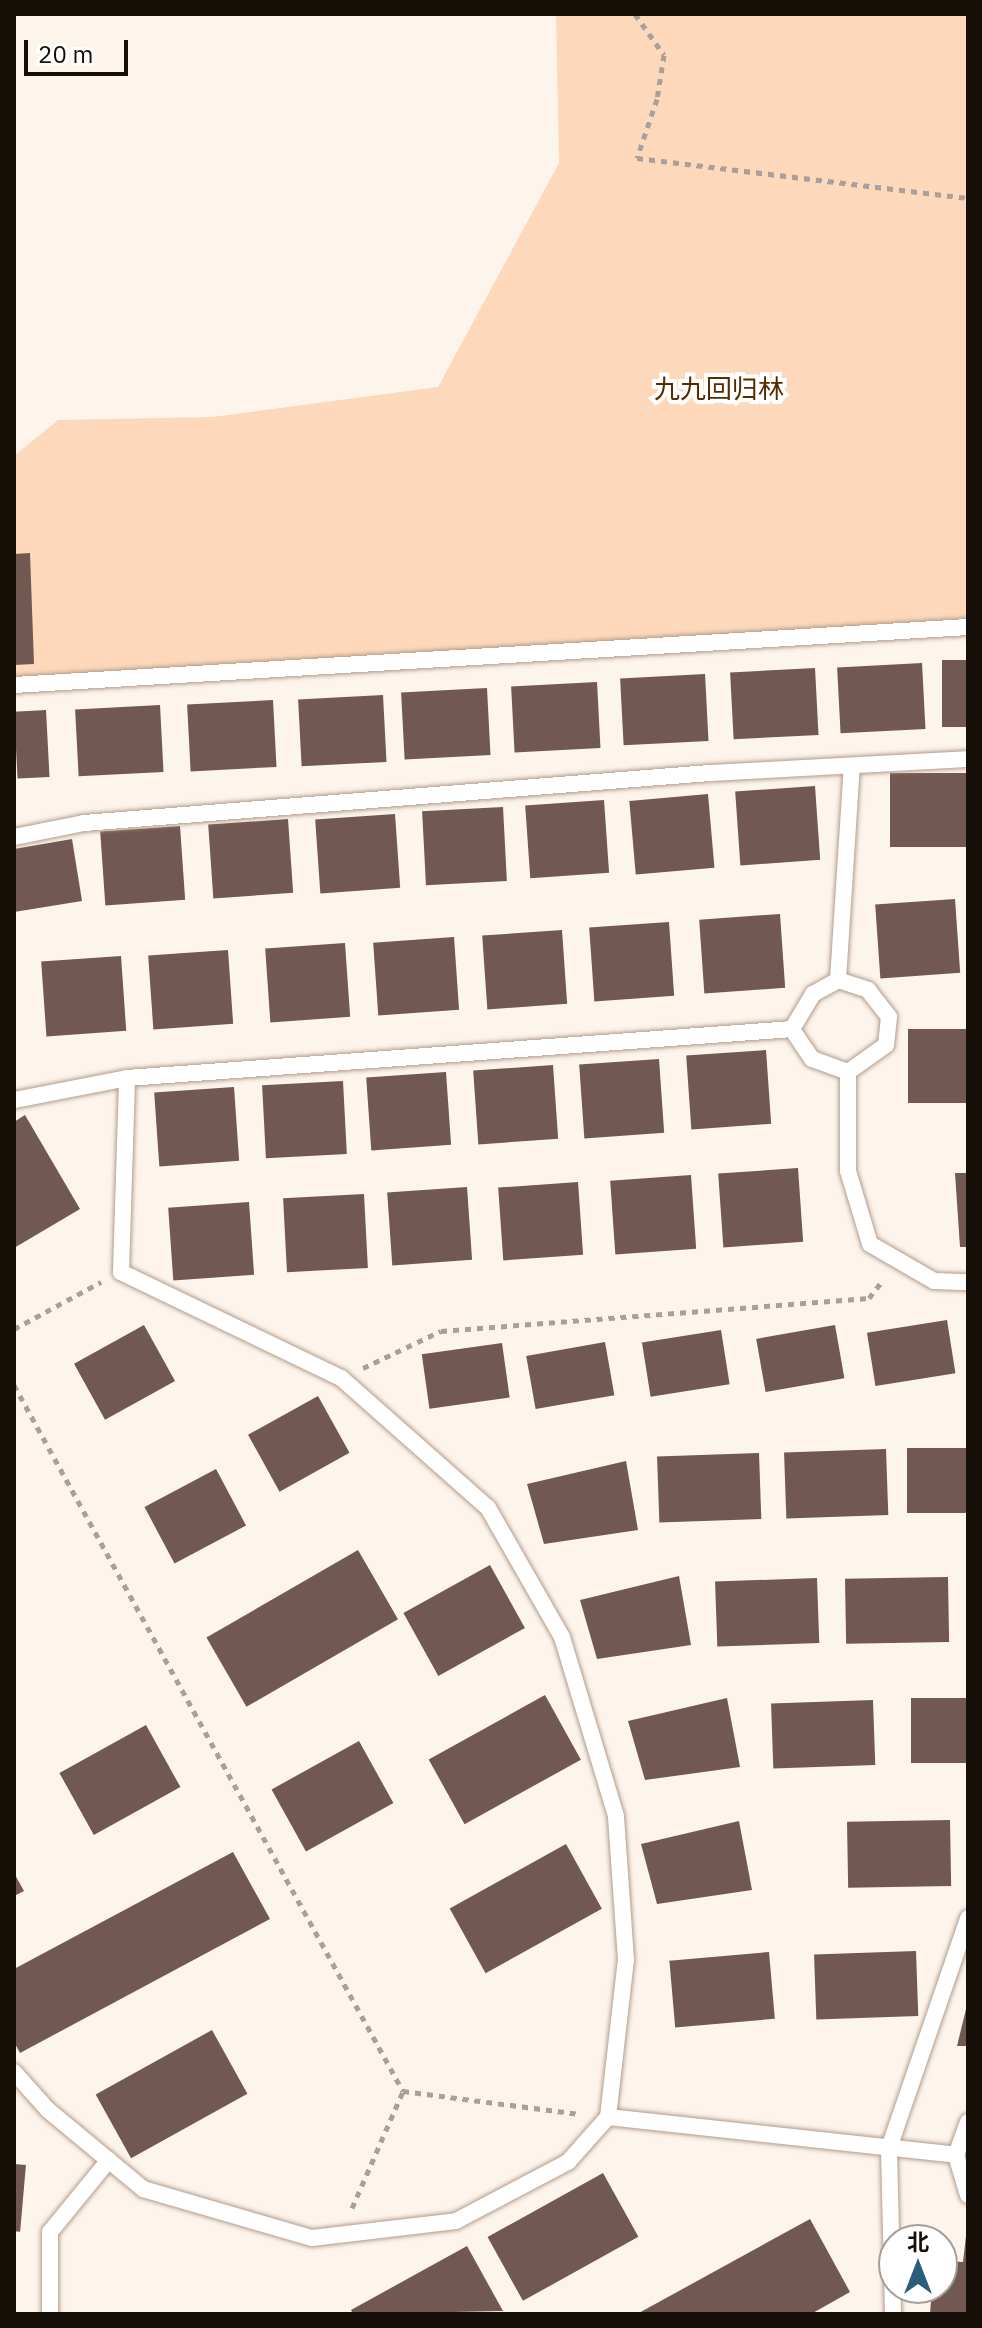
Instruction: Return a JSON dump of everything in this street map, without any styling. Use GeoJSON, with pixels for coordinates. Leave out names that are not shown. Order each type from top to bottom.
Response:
{"type":"FeatureCollection","features":[{"type":"Feature","properties":{"kind":"lane"},"geometry":{"type":"LineString","coordinates":[[14,685],[968,627]]}},
{"type":"Feature","properties":{"kind":"lane"},"geometry":{"type":"LineString","coordinates":[[14,837],[84,823],[968,759]]}},
{"type":"Feature","properties":{"kind":"lane"},"geometry":{"type":"LineString","coordinates":[[838,980],[852,766]]}},
{"type":"Feature","properties":{"kind":"lane"},"geometry":{"type":"LineString","coordinates":[[792,1029],[813,994],[838,980],[868,990],[889,1017],[886,1045],[848,1072]]}},
{"type":"Feature","properties":{"kind":"lane"},"geometry":{"type":"LineString","coordinates":[[792,1029],[812,1059],[848,1072]]}},
{"type":"Feature","properties":{"kind":"lane"},"geometry":{"type":"LineString","coordinates":[[14,1100],[127,1078],[792,1029]]}},
{"type":"Feature","properties":{"kind":"lane"},"geometry":{"type":"LineString","coordinates":[[848,1072],[848,1171],[870,1244],[934,1281],[968,1282]]}},
{"type":"Feature","properties":{"kind":"lane"},"geometry":{"type":"LineString","coordinates":[[14,2072],[48,2110],[143,2189],[312,2238],[456,2221],[568,2162],[608,2117],[626,1960],[616,1816],[562,1637],[488,1508],[341,1378],[121,1272],[127,1078]]}},
{"type":"Feature","properties":{"kind":"lane"},"geometry":{"type":"LineString","coordinates":[[893,2314],[889,2148],[968,1918]]}},
{"type":"Feature","properties":{"kind":"lane"},"geometry":{"type":"LineString","coordinates":[[608,2117],[956,2155]]}},
{"type":"Feature","properties":{"kind":"lane"},"geometry":{"type":"LineString","coordinates":[[968,2122],[956,2155],[968,2195]]}},
{"type":"Feature","properties":{"kind":"lane"},"geometry":{"type":"LineString","coordinates":[[50,2314],[50,2232],[109,2160]]}},
{"type":"Feature","properties":{"kind":"path"},"geometry":{"type":"LineString","coordinates":[[635,14],[664,55],[657,99],[637,158],[968,198]]}},
{"type":"Feature","properties":{"kind":"path"},"geometry":{"type":"LineString","coordinates":[[341,1378],[441,1331],[869,1298],[900,1261]]}},
{"type":"Feature","properties":{"kind":"path"},"geometry":{"type":"LineString","coordinates":[[14,1329],[121,1272]]}},
{"type":"Feature","properties":{"kind":"path"},"geometry":{"type":"LineString","coordinates":[[14,1385],[403,2091]]}},
{"type":"Feature","properties":{"kind":"path"},"geometry":{"type":"LineString","coordinates":[[403,2091],[608,2117]]}},
{"type":"Feature","properties":{"kind":"path"},"geometry":{"type":"LineString","coordinates":[[341,2234],[403,2091]]}},
{"type":"Feature","properties":{"kind":"green space","name":"九九回归林"},"geometry":{"type":"Polygon","coordinates":[[[556,14],[968,14],[968,627],[14,685],[14,456],[58,420],[213,417],[438,387],[559,163],[556,14]]]}},
{"type":"Feature","properties":{"kind":"building"},"geometry":{"type":"Polygon","coordinates":[[[30,553],[34,664],[14,665],[14,554],[30,553]]]}},
{"type":"Feature","properties":{"kind":"building"},"geometry":{"type":"Polygon","coordinates":[[[942,660],[968,660],[968,727],[942,727],[942,660]]]}},
{"type":"Feature","properties":{"kind":"building"},"geometry":{"type":"Polygon","coordinates":[[[922,663],[925,729],[841,733],[837,667],[922,663]]]}},
{"type":"Feature","properties":{"kind":"building"},"geometry":{"type":"Polygon","coordinates":[[[815,668],[819,735],[734,739],[730,672],[815,668]]]}},
{"type":"Feature","properties":{"kind":"building"},"geometry":{"type":"Polygon","coordinates":[[[705,674],[709,741],[624,745],[620,678],[705,674]]]}},
{"type":"Feature","properties":{"kind":"building"},"geometry":{"type":"Polygon","coordinates":[[[597,682],[600,748],[515,752],[511,687],[597,682]]]}},
{"type":"Feature","properties":{"kind":"building"},"geometry":{"type":"Polygon","coordinates":[[[487,688],[491,755],[405,759],[401,693],[487,688]]]}},
{"type":"Feature","properties":{"kind":"building"},"geometry":{"type":"Polygon","coordinates":[[[383,695],[387,762],[302,766],[298,699],[383,695]]]}},
{"type":"Feature","properties":{"kind":"building"},"geometry":{"type":"Polygon","coordinates":[[[273,700],[277,767],[191,771],[187,705],[273,700]]]}},
{"type":"Feature","properties":{"kind":"building"},"geometry":{"type":"Polygon","coordinates":[[[160,705],[164,772],[79,776],[75,709],[160,705]]]}},
{"type":"Feature","properties":{"kind":"building"},"geometry":{"type":"Polygon","coordinates":[[[46,710],[50,777],[18,779],[14,712],[46,710]]]}},
{"type":"Feature","properties":{"kind":"building"},"geometry":{"type":"Polygon","coordinates":[[[890,773],[968,773],[968,847],[890,847],[890,773]]]}},
{"type":"Feature","properties":{"kind":"building"},"geometry":{"type":"Polygon","coordinates":[[[815,786],[820,860],[740,865],[735,792],[815,786]]]}},
{"type":"Feature","properties":{"kind":"building"},"geometry":{"type":"Polygon","coordinates":[[[708,794],[714,868],[636,875],[629,801],[708,794]]]}},
{"type":"Feature","properties":{"kind":"building"},"geometry":{"type":"Polygon","coordinates":[[[604,800],[609,873],[530,878],[525,806],[604,800]]]}},
{"type":"Feature","properties":{"kind":"building"},"geometry":{"type":"Polygon","coordinates":[[[503,807],[507,881],[426,885],[422,811],[503,807]]]}},
{"type":"Feature","properties":{"kind":"building"},"geometry":{"type":"Polygon","coordinates":[[[395,814],[400,888],[320,893],[315,820],[395,814]]]}},
{"type":"Feature","properties":{"kind":"building"},"geometry":{"type":"Polygon","coordinates":[[[288,819],[293,893],[213,898],[208,825],[288,819]]]}},
{"type":"Feature","properties":{"kind":"building"},"geometry":{"type":"Polygon","coordinates":[[[180,826],[185,900],[105,905],[100,832],[180,826]]]}},
{"type":"Feature","properties":{"kind":"building"},"geometry":{"type":"Polygon","coordinates":[[[72,839],[82,901],[14,912],[14,849],[72,839]]]}},
{"type":"Feature","properties":{"kind":"building"},"geometry":{"type":"Polygon","coordinates":[[[955,899],[960,973],[880,978],[875,905],[955,899]]]}},
{"type":"Feature","properties":{"kind":"building"},"geometry":{"type":"Polygon","coordinates":[[[780,914],[785,988],[704,993],[699,920],[780,914]]]}},
{"type":"Feature","properties":{"kind":"building"},"geometry":{"type":"Polygon","coordinates":[[[669,922],[674,996],[594,1001],[589,928],[669,922]]]}},
{"type":"Feature","properties":{"kind":"building"},"geometry":{"type":"Polygon","coordinates":[[[562,930],[567,1004],[487,1009],[482,936],[562,930]]]}},
{"type":"Feature","properties":{"kind":"building"},"geometry":{"type":"Polygon","coordinates":[[[454,937],[459,1010],[378,1015],[373,943],[454,937]]]}},
{"type":"Feature","properties":{"kind":"building"},"geometry":{"type":"Polygon","coordinates":[[[345,943],[350,1017],[270,1022],[265,949],[345,943]]]}},
{"type":"Feature","properties":{"kind":"building"},"geometry":{"type":"Polygon","coordinates":[[[228,950],[233,1024],[153,1029],[148,956],[228,950]]]}},
{"type":"Feature","properties":{"kind":"building"},"geometry":{"type":"Polygon","coordinates":[[[121,956],[126,1031],[46,1036],[41,962],[121,956]]]}},
{"type":"Feature","properties":{"kind":"building"},"geometry":{"type":"Polygon","coordinates":[[[908,1029],[968,1029],[968,1103],[908,1103],[908,1029]]]}},
{"type":"Feature","properties":{"kind":"building"},"geometry":{"type":"Polygon","coordinates":[[[766,1050],[771,1124],[691,1129],[686,1056],[766,1050]]]}},
{"type":"Feature","properties":{"kind":"building"},"geometry":{"type":"Polygon","coordinates":[[[659,1059],[664,1133],[584,1138],[579,1065],[659,1059]]]}},
{"type":"Feature","properties":{"kind":"building"},"geometry":{"type":"Polygon","coordinates":[[[553,1065],[558,1139],[478,1144],[473,1071],[553,1065]]]}},
{"type":"Feature","properties":{"kind":"building"},"geometry":{"type":"Polygon","coordinates":[[[446,1072],[451,1145],[371,1150],[366,1078],[446,1072]]]}},
{"type":"Feature","properties":{"kind":"building"},"geometry":{"type":"Polygon","coordinates":[[[343,1081],[347,1154],[266,1158],[262,1085],[343,1081]]]}},
{"type":"Feature","properties":{"kind":"building"},"geometry":{"type":"Polygon","coordinates":[[[234,1087],[239,1161],[159,1166],[154,1093],[234,1087]]]}},
{"type":"Feature","properties":{"kind":"building"},"geometry":{"type":"Polygon","coordinates":[[[25,1115],[80,1209],[14,1248],[14,1122],[25,1115]]]}},
{"type":"Feature","properties":{"kind":"building"},"geometry":{"type":"Polygon","coordinates":[[[798,1168],[803,1242],[723,1247],[718,1174],[798,1168]]]}},
{"type":"Feature","properties":{"kind":"building"},"geometry":{"type":"Polygon","coordinates":[[[955,1173],[968,1173],[968,1247],[960,1247],[955,1173]]]}},
{"type":"Feature","properties":{"kind":"building"},"geometry":{"type":"Polygon","coordinates":[[[691,1175],[696,1249],[615,1254],[610,1181],[691,1175]]]}},
{"type":"Feature","properties":{"kind":"building"},"geometry":{"type":"Polygon","coordinates":[[[578,1182],[583,1255],[503,1260],[498,1188],[578,1182]]]}},
{"type":"Feature","properties":{"kind":"building"},"geometry":{"type":"Polygon","coordinates":[[[467,1187],[472,1260],[392,1265],[387,1193],[467,1187]]]}},
{"type":"Feature","properties":{"kind":"building"},"geometry":{"type":"Polygon","coordinates":[[[364,1194],[368,1268],[287,1272],[283,1198],[364,1194]]]}},
{"type":"Feature","properties":{"kind":"building"},"geometry":{"type":"Polygon","coordinates":[[[249,1202],[254,1275],[173,1280],[168,1208],[249,1202]]]}},
{"type":"Feature","properties":{"kind":"building"},"geometry":{"type":"Polygon","coordinates":[[[947,1320],[955,1373],[875,1386],[867,1333],[947,1320]]]}},
{"type":"Feature","properties":{"kind":"building"},"geometry":{"type":"Polygon","coordinates":[[[144,1325],[175,1381],[105,1420],[74,1364],[144,1325]]]}},
{"type":"Feature","properties":{"kind":"building"},"geometry":{"type":"Polygon","coordinates":[[[835,1325],[844,1378],[766,1392],[756,1339],[835,1325]]]}},
{"type":"Feature","properties":{"kind":"building"},"geometry":{"type":"Polygon","coordinates":[[[721,1330],[730,1384],[651,1397],[642,1343],[721,1330]]]}},
{"type":"Feature","properties":{"kind":"building"},"geometry":{"type":"Polygon","coordinates":[[[605,1342],[614,1395],[536,1409],[526,1356],[605,1342]]]}},
{"type":"Feature","properties":{"kind":"building"},"geometry":{"type":"Polygon","coordinates":[[[502,1343],[510,1397],[429,1409],[422,1354],[502,1343]]]}},
{"type":"Feature","properties":{"kind":"building"},"geometry":{"type":"Polygon","coordinates":[[[318,1396],[350,1453],[280,1492],[248,1435],[318,1396]]]}},
{"type":"Feature","properties":{"kind":"building"},"geometry":{"type":"Polygon","coordinates":[[[907,1448],[968,1448],[968,1513],[907,1513],[907,1448]]]}},
{"type":"Feature","properties":{"kind":"building"},"geometry":{"type":"Polygon","coordinates":[[[886,1449],[888,1515],[786,1519],[784,1453],[886,1449]]]}},
{"type":"Feature","properties":{"kind":"building"},"geometry":{"type":"Polygon","coordinates":[[[759,1453],[761,1519],[659,1523],[657,1457],[759,1453]]]}},
{"type":"Feature","properties":{"kind":"building"},"geometry":{"type":"Polygon","coordinates":[[[626,1461],[638,1530],[544,1544],[527,1484],[626,1461]]]}},
{"type":"Feature","properties":{"kind":"building"},"geometry":{"type":"Polygon","coordinates":[[[216,1469],[246,1526],[175,1564],[144,1507],[216,1469]]]}},
{"type":"Feature","properties":{"kind":"building"},"geometry":{"type":"Polygon","coordinates":[[[358,1550],[398,1619],[246,1707],[206,1638],[358,1550]]]}},
{"type":"Feature","properties":{"kind":"building"},"geometry":{"type":"Polygon","coordinates":[[[490,1565],[525,1628],[438,1676],[403,1613],[490,1565]]]}},
{"type":"Feature","properties":{"kind":"building"},"geometry":{"type":"Polygon","coordinates":[[[679,1576],[691,1645],[597,1659],[580,1600],[679,1576]]]}},
{"type":"Feature","properties":{"kind":"building"},"geometry":{"type":"Polygon","coordinates":[[[948,1577],[949,1642],[846,1644],[845,1579],[948,1577]]]}},
{"type":"Feature","properties":{"kind":"building"},"geometry":{"type":"Polygon","coordinates":[[[817,1578],[819,1643],[717,1647],[715,1582],[817,1578]]]}},
{"type":"Feature","properties":{"kind":"building"},"geometry":{"type":"Polygon","coordinates":[[[545,1695],[581,1760],[465,1824],[429,1759],[545,1695]]]}},
{"type":"Feature","properties":{"kind":"building"},"geometry":{"type":"Polygon","coordinates":[[[727,1698],[740,1767],[645,1780],[628,1721],[727,1698]]]}},
{"type":"Feature","properties":{"kind":"building"},"geometry":{"type":"Polygon","coordinates":[[[911,1698],[968,1698],[968,1763],[911,1763],[911,1698]]]}},
{"type":"Feature","properties":{"kind":"building"},"geometry":{"type":"Polygon","coordinates":[[[873,1700],[875,1765],[773,1769],[771,1704],[873,1700]]]}},
{"type":"Feature","properties":{"kind":"building"},"geometry":{"type":"Polygon","coordinates":[[[146,1725],[180,1787],[94,1835],[59,1773],[146,1725]]]}},
{"type":"Feature","properties":{"kind":"building"},"geometry":{"type":"Polygon","coordinates":[[[359,1741],[393,1803],[306,1852],[272,1789],[359,1741]]]}},
{"type":"Feature","properties":{"kind":"building"},"geometry":{"type":"Polygon","coordinates":[[[950,1820],[951,1886],[848,1888],[847,1822],[950,1820]]]}},
{"type":"Feature","properties":{"kind":"building"},"geometry":{"type":"Polygon","coordinates":[[[739,1821],[752,1890],[657,1904],[641,1844],[739,1821]]]}},
{"type":"Feature","properties":{"kind":"building"},"geometry":{"type":"Polygon","coordinates":[[[566,1844],[602,1909],[486,1973],[450,1908],[566,1844]]]}},
{"type":"Feature","properties":{"kind":"building"},"geometry":{"type":"Polygon","coordinates":[[[233,1852],[270,1919],[20,2053],[14,2042],[14,1969],[233,1852]]]}},
{"type":"Feature","properties":{"kind":"building"},"geometry":{"type":"Polygon","coordinates":[[[14,1873],[24,1891],[14,1896],[14,1873]]]}},
{"type":"Feature","properties":{"kind":"building"},"geometry":{"type":"Polygon","coordinates":[[[916,1951],[918,2016],[816,2020],[814,1955],[916,1951]]]}},
{"type":"Feature","properties":{"kind":"building"},"geometry":{"type":"Polygon","coordinates":[[[769,1952],[775,2019],[675,2027],[669,1961],[769,1952]]]}},
{"type":"Feature","properties":{"kind":"building"},"geometry":{"type":"Polygon","coordinates":[[[967,2005],[968,2046],[957,2046],[967,2005]]]}},
{"type":"Feature","properties":{"kind":"building"},"geometry":{"type":"Polygon","coordinates":[[[212,2030],[247,2094],[131,2158],[96,2094],[212,2030]]]}},
{"type":"Feature","properties":{"kind":"building"},"geometry":{"type":"Polygon","coordinates":[[[14,2164],[26,2165],[20,2232],[14,2231],[14,2164]]]}},
{"type":"Feature","properties":{"kind":"building"},"geometry":{"type":"Polygon","coordinates":[[[603,2173],[638,2237],[523,2301],[488,2237],[603,2173]]]}},
{"type":"Feature","properties":{"kind":"building"},"geometry":{"type":"Polygon","coordinates":[[[810,2219],[850,2292],[811,2314],[637,2314],[810,2219]]]}},
{"type":"Feature","properties":{"kind":"building"},"geometry":{"type":"Polygon","coordinates":[[[966,2236],[968,2314],[930,2314],[931,2304],[958,2304],[958,2262],[963,2262],[966,2236]]]}},
{"type":"Feature","properties":{"kind":"building"},"geometry":{"type":"Polygon","coordinates":[[[467,2246],[503,2311],[353,2314],[351,2310],[467,2246]]]}}]}
